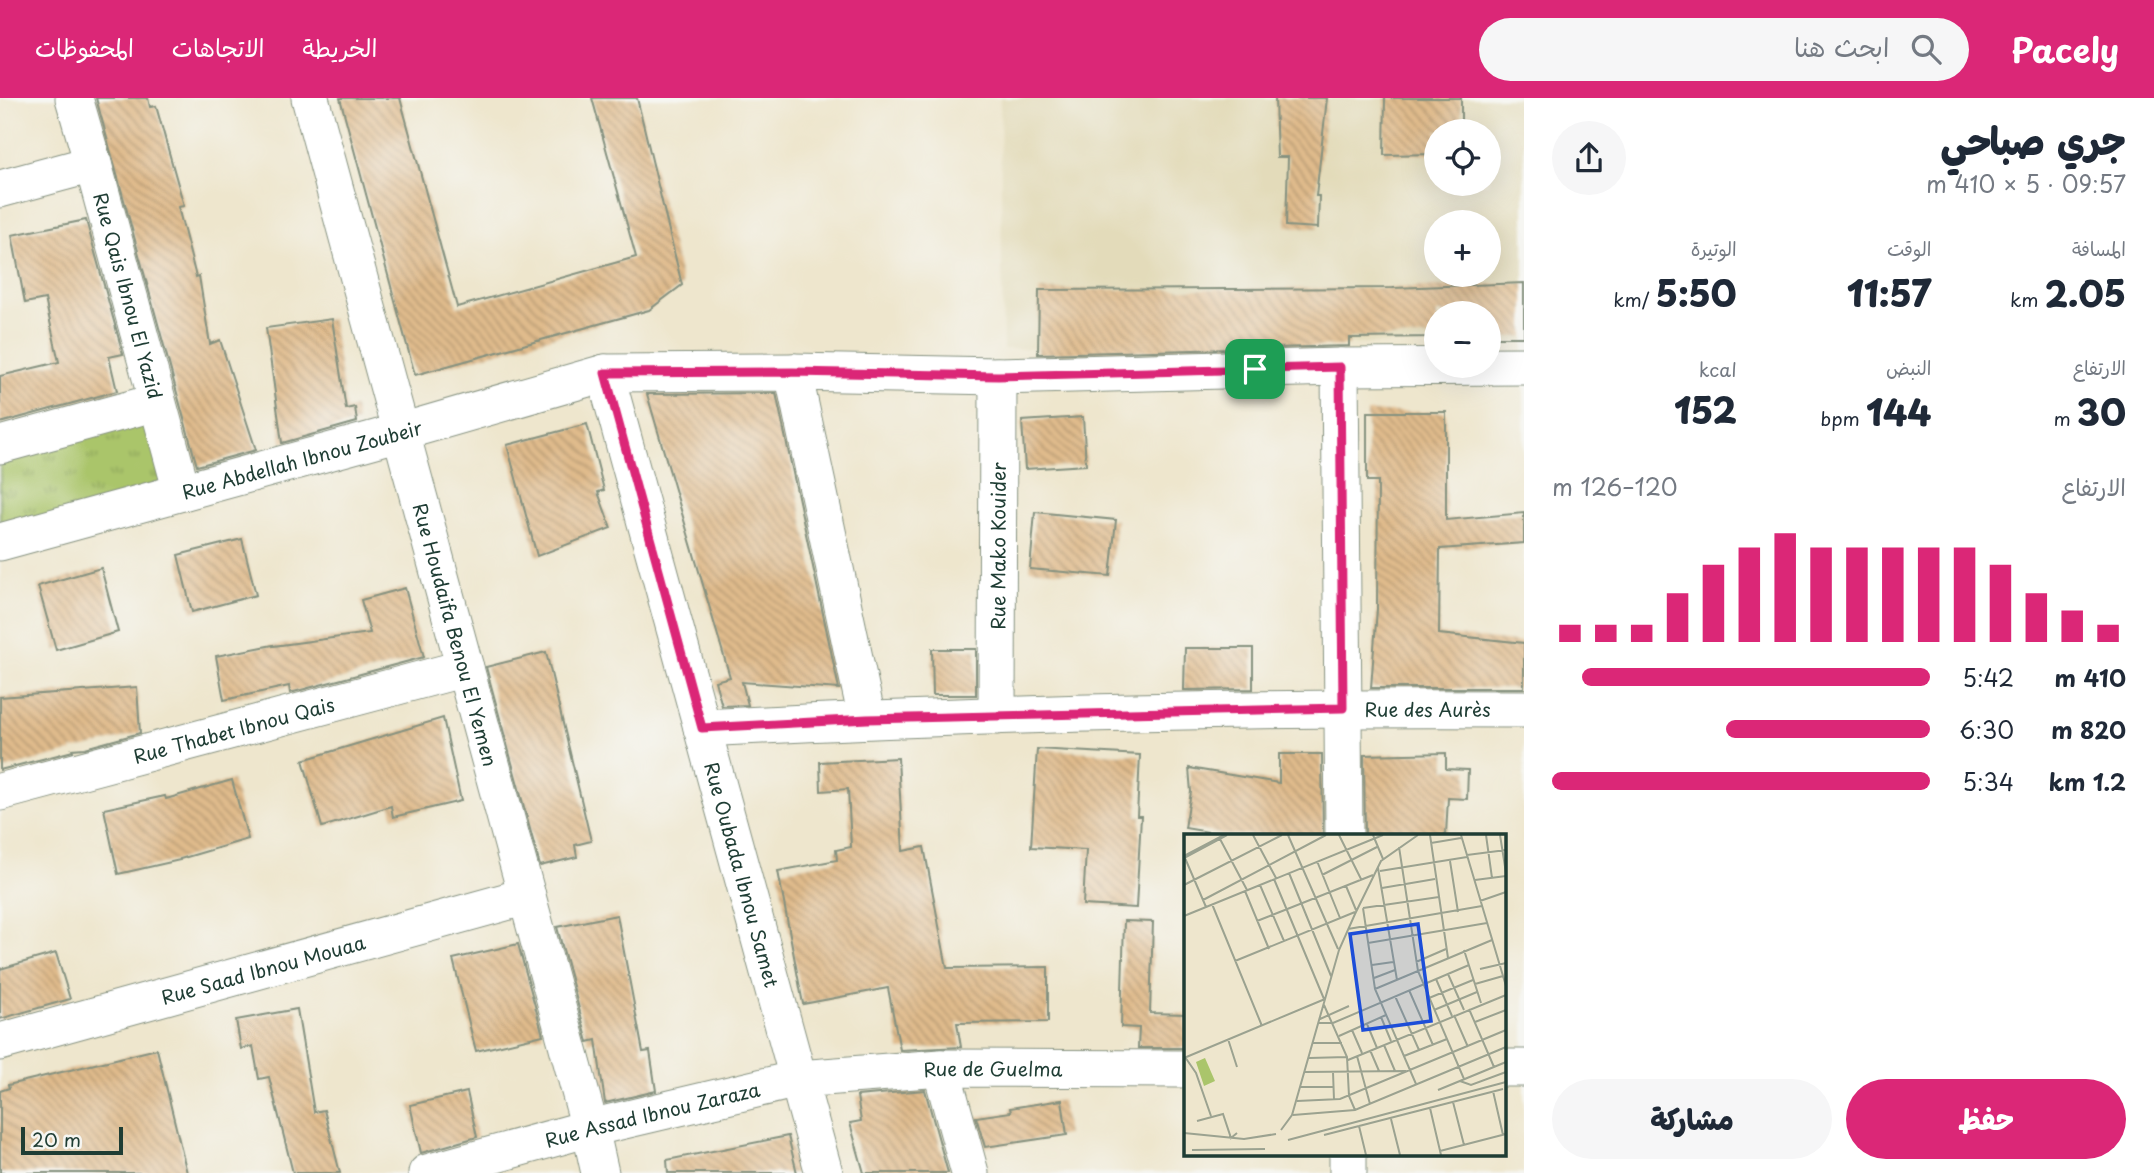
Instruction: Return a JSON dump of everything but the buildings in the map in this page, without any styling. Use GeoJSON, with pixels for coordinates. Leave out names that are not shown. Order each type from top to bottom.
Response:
{"type":"FeatureCollection","features":[{"type":"Feature","properties":{"kind":"street","name":"Rue Qais Ibnou El Yazid"},"geometry":{"type":"LineString","coordinates":[[74,98],[181,492]]}},
{"type":"Feature","properties":{"kind":"street","name":"Rue Houdaifa Benou El Yemen"},"geometry":{"type":"LineString","coordinates":[[310,98],[600,1173]]}},
{"type":"Feature","properties":{"kind":"street"},"geometry":{"type":"LineString","coordinates":[[0,189],[93,164]]}},
{"type":"Feature","properties":{"kind":"street","name":"Rue Abdellah Ibnou Zoubeir"},"geometry":{"type":"LineString","coordinates":[[0,542],[605,373],[793,372],[998,376],[1340,367],[1524,366]]}},
{"type":"Feature","properties":{"kind":"street"},"geometry":{"type":"LineString","coordinates":[[1340,367],[1344,834]]}},
{"type":"Feature","properties":{"kind":"street"},"geometry":{"type":"LineString","coordinates":[[793,372],[867,719]]}},
{"type":"Feature","properties":{"kind":"street","name":"Rue Oubada Ibnou Samet"},"geometry":{"type":"LineString","coordinates":[[605,373],[824,1173]]}},
{"type":"Feature","properties":{"kind":"street","name":"Rue Mako Kouider"},"geometry":{"type":"LineString","coordinates":[[997,716],[998,376]]}},
{"type":"Feature","properties":{"kind":"street"},"geometry":{"type":"LineString","coordinates":[[0,445],[158,402]]}},
{"type":"Feature","properties":{"kind":"street","name":"Rue Thabet Ibnou Qais"},"geometry":{"type":"LineString","coordinates":[[0,792],[465,668]]}},
{"type":"Feature","properties":{"kind":"street","name":"Rue des Aurès"},"geometry":{"type":"LineString","coordinates":[[702,728],[867,719],[1343,708],[1524,709]]}},
{"type":"Feature","properties":{"kind":"street","name":"Rue Saad Ibnou Mouaa"},"geometry":{"type":"LineString","coordinates":[[0,1041],[527,896]]}},
{"type":"Feature","properties":{"kind":"street"},"geometry":{"type":"LineString","coordinates":[[941,1068],[970,1173]]}},
{"type":"Feature","properties":{"kind":"street","name":"Rue de Guelma"},"geometry":{"type":"LineString","coordinates":[[798,1079],[941,1068],[1184,1069]]}},
{"type":"Feature","properties":{"kind":"street"},"geometry":{"type":"LineString","coordinates":[[1506,1069],[1524,1068]]}},
{"type":"Feature","properties":{"kind":"street","name":"Rue Assad Ibnou Zaraza"},"geometry":{"type":"LineString","coordinates":[[427,1173],[590,1128],[798,1079]]}},
{"type":"Feature","properties":{"kind":"shaded area"},"geometry":{"type":"Polygon","coordinates":[[[1000,98],[1524,98],[1524,342],[1501,342],[1501,301],[1424,301],[1424,343],[1003,349],[1000,98]]]}},
{"type":"Feature","properties":{"kind":"green space"},"geometry":{"type":"Polygon","coordinates":[[[153,412],[173,486],[0,533],[0,453],[153,412]]]}},
{"type":"Feature","properties":{"kind":"route"},"geometry":{"type":"LineString","coordinates":[[1340,367],[1343,708],[867,719],[702,728],[605,373],[793,372],[998,376],[1255,369],[1340,367]]}}]}
